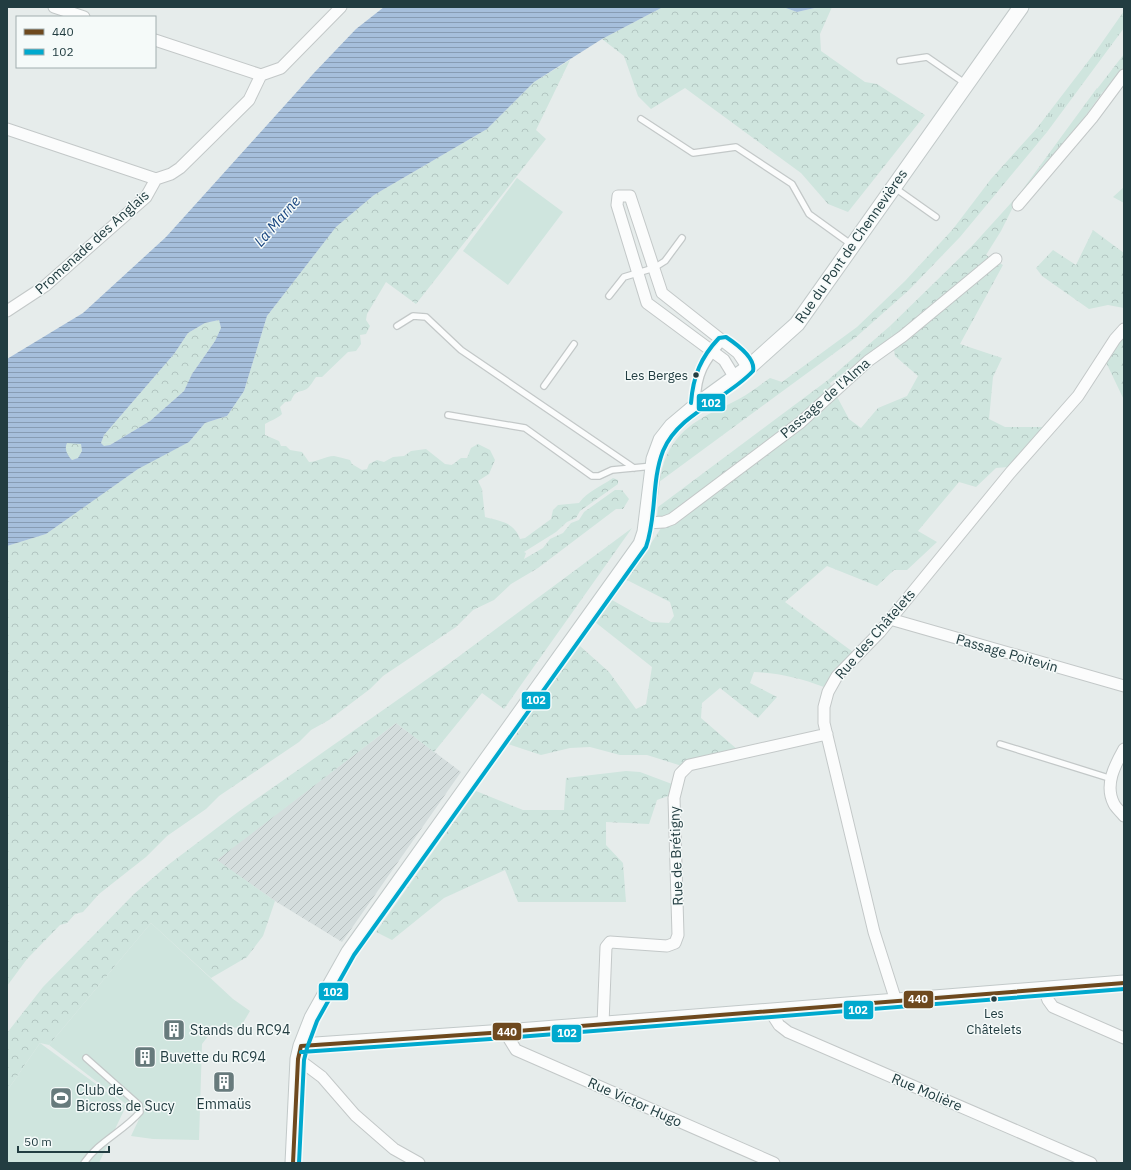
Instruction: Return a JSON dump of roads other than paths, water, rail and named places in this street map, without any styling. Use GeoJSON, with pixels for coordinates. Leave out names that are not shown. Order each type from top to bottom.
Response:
{"type":"FeatureCollection","features":[{"type":"Feature","properties":{"kind":"main road","name":"Rue du Pont de Chennevières"},"geometry":{"type":"LineString","coordinates":[[293,1163],[300,1052],[312,1018],[349,952],[641,544],[646,523],[653,466],[661,440],[672,426],[697,405],[748,368],[797,324],[1021,7]]}},
{"type":"Feature","properties":{"kind":"main road"},"geometry":{"type":"LineString","coordinates":[[300,1052],[505,1032],[1124,983]]}},
{"type":"Feature","properties":{"kind":"street"},"geometry":{"type":"LineString","coordinates":[[54,7],[81,16]]}},
{"type":"Feature","properties":{"kind":"street"},"geometry":{"type":"LineString","coordinates":[[156,40],[261,75],[281,68],[341,7]]}},
{"type":"Feature","properties":{"kind":"street","name":"Promenade des Anglais"},"geometry":{"type":"LineString","coordinates":[[7,311],[25,301],[51,281],[146,197],[156,179],[171,174],[180,168],[249,100],[261,75]]}},
{"type":"Feature","properties":{"kind":"street"},"geometry":{"type":"LineString","coordinates":[[1018,206],[1092,118],[1124,75]]}},
{"type":"Feature","properties":{"kind":"street"},"geometry":{"type":"LineString","coordinates":[[7,129],[156,179]]}},
{"type":"Feature","properties":{"kind":"street"},"geometry":{"type":"LineString","coordinates":[[735,378],[724,360],[647,303],[617,205],[618,196],[630,196],[662,293],[738,353],[748,368]]}},
{"type":"Feature","properties":{"kind":"street","name":"Passage de l'Alma"},"geometry":{"type":"LineString","coordinates":[[646,523],[664,522],[679,514],[801,422],[868,361],[903,336],[993,256]]}},
{"type":"Feature","properties":{"kind":"street","name":"Rue des Châtelets"},"geometry":{"type":"LineString","coordinates":[[896,1001],[874,932],[824,723],[824,707],[828,692],[837,676],[870,643],[1010,473],[1078,396],[1115,339],[1124,329]]}},
{"type":"Feature","properties":{"kind":"street","name":"Passage Poitevin"},"geometry":{"type":"LineString","coordinates":[[890,619],[1124,686]]}},
{"type":"Feature","properties":{"kind":"street","name":"Rue de Brétigny"},"geometry":{"type":"LineString","coordinates":[[604,1024],[606,947],[610,942],[667,946],[675,944],[678,935],[674,798],[680,774],[690,765],[827,734]]}},
{"type":"Feature","properties":{"kind":"street"},"geometry":{"type":"LineString","coordinates":[[1124,749],[1114,768],[1110,788],[1114,804],[1124,816]]}},
{"type":"Feature","properties":{"kind":"street"},"geometry":{"type":"LineString","coordinates":[[1044,989],[1048,1000],[1053,1007],[1124,1038]]}},
{"type":"Feature","properties":{"kind":"street","name":"Rue Molière"},"geometry":{"type":"LineString","coordinates":[[770,1011],[780,1025],[788,1032],[1091,1163]]}},
{"type":"Feature","properties":{"kind":"street","name":"Rue Victor Hugo"},"geometry":{"type":"LineString","coordinates":[[505,1032],[516,1050],[774,1163]]}},
{"type":"Feature","properties":{"kind":"street"},"geometry":{"type":"LineString","coordinates":[[300,1052],[355,1115],[394,1149],[419,1163]]}},
{"type":"Feature","properties":{"kind":"lane"},"geometry":{"type":"LineString","coordinates":[[900,61],[927,57],[966,84]]}},
{"type":"Feature","properties":{"kind":"lane"},"geometry":{"type":"LineString","coordinates":[[641,119],[693,153],[736,147],[792,184],[809,214],[852,245]]}},
{"type":"Feature","properties":{"kind":"lane"},"geometry":{"type":"LineString","coordinates":[[893,187],[936,218]]}},
{"type":"Feature","properties":{"kind":"lane"},"geometry":{"type":"LineString","coordinates":[[609,296],[624,277],[654,268],[665,261],[682,238]]}},
{"type":"Feature","properties":{"kind":"lane"},"geometry":{"type":"LineString","coordinates":[[397,326],[413,316],[426,317],[461,350],[634,468]]}},
{"type":"Feature","properties":{"kind":"lane"},"geometry":{"type":"LineString","coordinates":[[697,405],[698,385],[703,368],[723,342]]}},
{"type":"Feature","properties":{"kind":"lane"},"geometry":{"type":"LineString","coordinates":[[544,386],[574,344]]}},
{"type":"Feature","properties":{"kind":"lane"},"geometry":{"type":"LineString","coordinates":[[448,415],[524,428],[592,476],[599,476],[612,470],[653,466]]}},
{"type":"Feature","properties":{"kind":"lane"},"geometry":{"type":"LineString","coordinates":[[1000,744],[1112,779]]}},
{"type":"Feature","properties":{"kind":"lane"},"geometry":{"type":"LineString","coordinates":[[84,1163],[99,1147],[133,1120],[140,1112],[139,1105],[86,1058]]}},
{"type":"Feature","properties":{"kind":"water","name":"La Marne"},"geometry":{"type":"Polygon","coordinates":[[[384,7],[663,7],[602,39],[534,82],[487,129],[374,195],[336,227],[267,316],[244,391],[227,416],[205,423],[189,442],[138,469],[46,534],[7,546],[7,359],[83,313],[166,237],[313,74],[356,29],[384,7]],[[219,320],[205,323],[188,333],[174,354],[104,435],[101,443],[104,446],[110,445],[150,421],[184,391],[192,374],[215,341],[221,328],[219,320]],[[67,443],[66,452],[72,460],[78,458],[82,451],[81,444],[67,443]]]}},
{"type":"Feature","properties":{"kind":"water"},"geometry":{"type":"Polygon","coordinates":[[[783,7],[819,7],[797,12],[783,7]]]}},
{"type":"Feature","properties":{"kind":"place","name":"Les Berges"},"geometry":{"type":"Point","coordinates":[696,375]}},
{"type":"Feature","properties":{"kind":"place","name":"Les Châtelets"},"geometry":{"type":"Point","coordinates":[994,999]}},
{"type":"Feature","properties":{"kind":"place","name":"Stands du RC94"},"geometry":{"type":"Point","coordinates":[174,1030]}},
{"type":"Feature","properties":{"kind":"place","name":"Buvette du RC94"},"geometry":{"type":"Point","coordinates":[145,1057]}},
{"type":"Feature","properties":{"kind":"place","name":"Emmaüs"},"geometry":{"type":"Point","coordinates":[224,1082]}},
{"type":"Feature","properties":{"kind":"place","name":"Club de Bicross de Sucy"},"geometry":{"type":"Point","coordinates":[61,1098]}}]}
